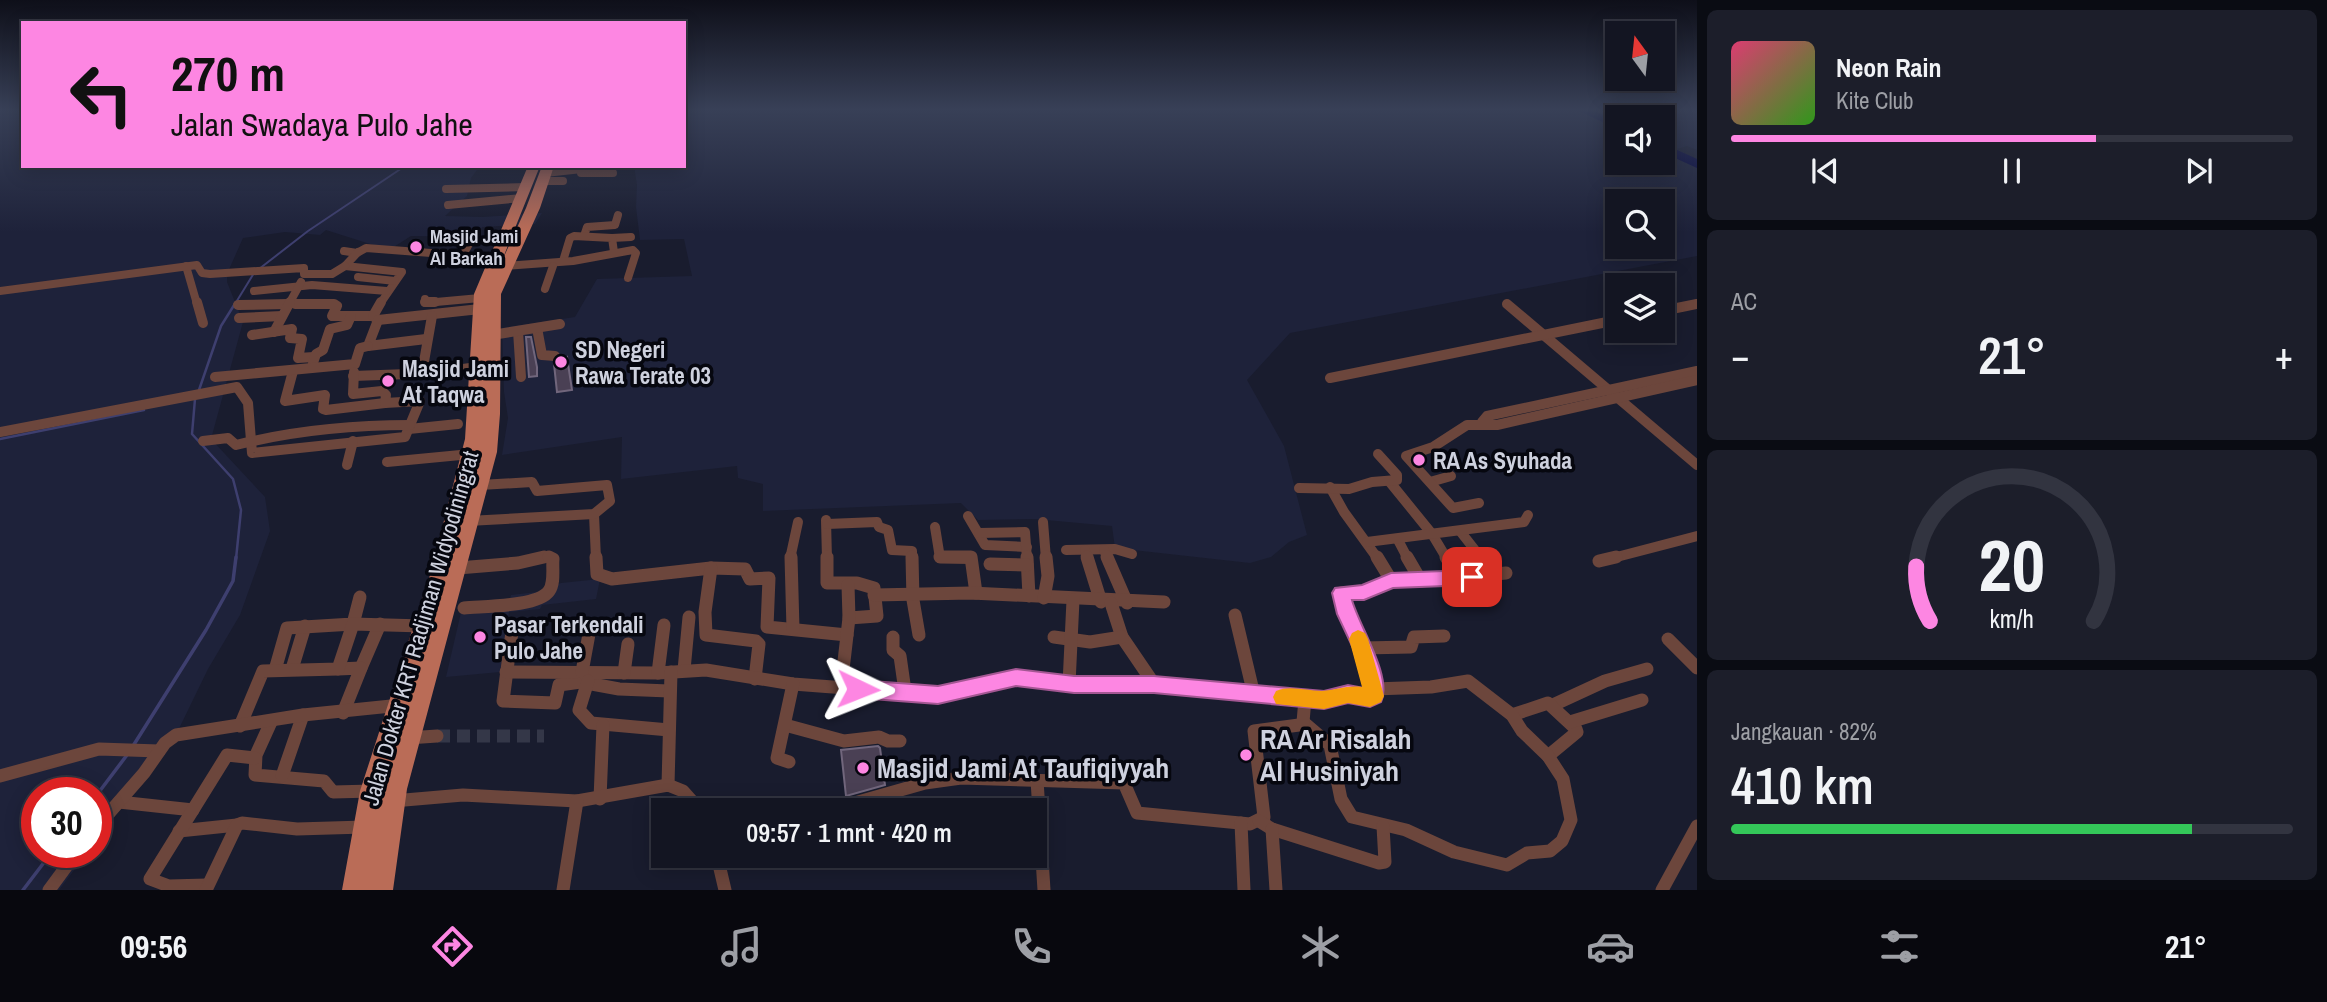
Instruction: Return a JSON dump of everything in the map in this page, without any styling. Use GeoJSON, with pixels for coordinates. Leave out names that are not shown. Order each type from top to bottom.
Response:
{"type":"FeatureCollection","features":[{"type":"Feature","properties":{"kind":"main road","name":"Jalan Dokter KRT Radjiman Widyodiningrat"},"geometry":{"type":"LineString","coordinates":[[355,890],[364,827],[382,796],[408,738],[407,705],[458,568],[468,521],[480,485],[492,424],[477,367],[480,304],[536,179]]}},
{"type":"Feature","properties":{"kind":"main road","name":"Jalan Dokter KRT Radjiman Widyodiningrat"},"geometry":{"type":"LineString","coordinates":[[380,890],[382,796],[407,705],[424,626],[485,405],[492,334],[492,302],[500,262],[533,208],[536,179]]}},
{"type":"Feature","properties":{"kind":"street"},"geometry":{"type":"LineString","coordinates":[[575,183],[582,169]]}},
{"type":"Feature","properties":{"kind":"street"},"geometry":{"type":"LineString","coordinates":[[448,205],[536,179],[582,169],[613,173]]}},
{"type":"Feature","properties":{"kind":"street"},"geometry":{"type":"LineString","coordinates":[[446,189],[536,179],[563,181]]}},
{"type":"Feature","properties":{"kind":"street"},"geometry":{"type":"LineString","coordinates":[[584,236],[587,227],[615,225],[618,215]]}},
{"type":"Feature","properties":{"kind":"street"},"geometry":{"type":"LineString","coordinates":[[545,289],[570,238],[631,237]]}},
{"type":"Feature","properties":{"kind":"street"},"geometry":{"type":"LineString","coordinates":[[612,238],[614,252]]}},
{"type":"Feature","properties":{"kind":"street"},"geometry":{"type":"LineString","coordinates":[[461,257],[470,242]]}},
{"type":"Feature","properties":{"kind":"street"},"geometry":{"type":"LineString","coordinates":[[304,274],[332,274],[366,248],[500,262],[558,263],[600,258],[614,252],[635,251],[628,278]]}},
{"type":"Feature","properties":{"kind":"street"},"geometry":{"type":"LineString","coordinates":[[344,251],[358,252]]}},
{"type":"Feature","properties":{"kind":"street"},"geometry":{"type":"LineString","coordinates":[[0,291],[199,265],[202,273],[239,275],[304,268],[291,304],[274,331]]}},
{"type":"Feature","properties":{"kind":"street"},"geometry":{"type":"LineString","coordinates":[[186,266],[203,323]]}},
{"type":"Feature","properties":{"kind":"street"},"geometry":{"type":"LineString","coordinates":[[345,266],[401,271],[387,291],[375,318],[368,346]]}},
{"type":"Feature","properties":{"kind":"street"},"geometry":{"type":"LineString","coordinates":[[358,277],[395,281]]}},
{"type":"Feature","properties":{"kind":"street"},"geometry":{"type":"LineString","coordinates":[[254,291],[300,285],[387,291]]}},
{"type":"Feature","properties":{"kind":"street"},"geometry":{"type":"LineString","coordinates":[[425,299],[425,303],[480,304]]}},
{"type":"Feature","properties":{"kind":"street"},"geometry":{"type":"LineString","coordinates":[[238,305],[334,304],[337,306],[332,316],[375,318],[432,316],[480,304]]}},
{"type":"Feature","properties":{"kind":"street"},"geometry":{"type":"LineString","coordinates":[[1507,304],[1697,465]]}},
{"type":"Feature","properties":{"kind":"street"},"geometry":{"type":"LineString","coordinates":[[1675,308],[1697,304]]}},
{"type":"Feature","properties":{"kind":"street"},"geometry":{"type":"LineString","coordinates":[[239,318],[282,316]]}},
{"type":"Feature","properties":{"kind":"street"},"geometry":{"type":"LineString","coordinates":[[252,335],[293,329],[290,338],[302,339],[298,358],[314,357],[323,349],[330,330],[347,325],[351,316]]}},
{"type":"Feature","properties":{"kind":"street"},"geometry":{"type":"LineString","coordinates":[[422,373],[426,338],[432,316]]}},
{"type":"Feature","properties":{"kind":"street"},"geometry":{"type":"LineString","coordinates":[[1330,378],[1605,322]]}},
{"type":"Feature","properties":{"kind":"street"},"geometry":{"type":"LineString","coordinates":[[492,334],[560,324]]}},
{"type":"Feature","properties":{"kind":"street"},"geometry":{"type":"LineString","coordinates":[[537,328],[542,355],[555,356]]}},
{"type":"Feature","properties":{"kind":"street"},"geometry":{"type":"LineString","coordinates":[[518,331],[521,377]]}},
{"type":"Feature","properties":{"kind":"street"},"geometry":{"type":"LineString","coordinates":[[215,377],[355,364],[360,348],[426,338]]}},
{"type":"Feature","properties":{"kind":"street"},"geometry":{"type":"LineString","coordinates":[[312,369],[314,357]]}},
{"type":"Feature","properties":{"kind":"street"},"geometry":{"type":"LineString","coordinates":[[385,403],[386,395],[382,391],[353,394],[354,374],[422,373],[477,367]]}},
{"type":"Feature","properties":{"kind":"street"},"geometry":{"type":"LineString","coordinates":[[1482,422],[1487,416],[1697,370]]}},
{"type":"Feature","properties":{"kind":"street"},"geometry":{"type":"LineString","coordinates":[[0,432],[233,387],[240,388],[241,395],[248,403],[253,453],[405,437],[420,401],[326,410],[323,409],[325,395],[285,401],[293,371]]}},
{"type":"Feature","properties":{"kind":"street"},"geometry":{"type":"LineString","coordinates":[[1677,375],[1692,381]]}},
{"type":"Feature","properties":{"kind":"street"},"geometry":{"type":"LineString","coordinates":[[1479,503],[1453,508],[1406,456],[1433,447],[1454,435],[1461,424],[1482,422],[1497,425],[1692,381]]}},
{"type":"Feature","properties":{"kind":"street"},"geometry":{"type":"LineString","coordinates":[[1563,398],[1574,407]]}},
{"type":"Feature","properties":{"kind":"street"},"geometry":{"type":"LineString","coordinates":[[203,441],[228,438],[236,445],[267,437],[379,425],[409,427],[458,424]]}},
{"type":"Feature","properties":{"kind":"street"},"geometry":{"type":"LineString","coordinates":[[347,465],[353,442]]}},
{"type":"Feature","properties":{"kind":"street"},"geometry":{"type":"LineString","coordinates":[[387,462],[471,454]]}},
{"type":"Feature","properties":{"kind":"street"},"geometry":{"type":"LineString","coordinates":[[1299,488],[1357,489],[1368,487],[1372,482],[1399,478],[1378,454]]}},
{"type":"Feature","properties":{"kind":"street"},"geometry":{"type":"LineString","coordinates":[[1430,482],[1451,476]]}},
{"type":"Feature","properties":{"kind":"street"},"geometry":{"type":"LineString","coordinates":[[1389,481],[1432,534],[1459,578]]}},
{"type":"Feature","properties":{"kind":"street"},"geometry":{"type":"LineString","coordinates":[[468,521],[594,514],[609,503],[607,485],[537,491],[532,482],[480,485]]}},
{"type":"Feature","properties":{"kind":"street"},"geometry":{"type":"LineString","coordinates":[[1330,487],[1339,508],[1381,559],[1391,580]]}},
{"type":"Feature","properties":{"kind":"street"},"geometry":{"type":"LineString","coordinates":[[594,514],[597,574],[612,579],[711,568],[745,569],[750,579],[769,578],[767,627],[848,635]]}},
{"type":"Feature","properties":{"kind":"street"},"geometry":{"type":"LineString","coordinates":[[1367,542],[1524,522],[1528,515]]}},
{"type":"Feature","properties":{"kind":"street"},"geometry":{"type":"LineString","coordinates":[[968,516],[985,545],[1027,547],[1029,596]]}},
{"type":"Feature","properties":{"kind":"street"},"geometry":{"type":"LineString","coordinates":[[849,618],[877,616],[874,595],[870,585],[857,582],[848,585],[827,583],[826,521],[877,522],[879,527],[887,528],[892,550],[912,551],[913,594],[919,635]]}},
{"type":"Feature","properties":{"kind":"street"},"geometry":{"type":"LineString","coordinates":[[793,628],[789,565],[798,522]]}},
{"type":"Feature","properties":{"kind":"street"},"geometry":{"type":"LineString","coordinates":[[1043,522],[1048,576],[1044,598]]}},
{"type":"Feature","properties":{"kind":"street"},"geometry":{"type":"LineString","coordinates":[[935,527],[940,558],[971,557],[976,593]]}},
{"type":"Feature","properties":{"kind":"street"},"geometry":{"type":"LineString","coordinates":[[513,624],[502,698],[507,702],[555,703],[561,683],[585,677],[671,672],[739,674],[793,684],[938,695],[1016,678],[1069,684],[1154,684],[1305,699],[1324,700],[1348,694],[1370,698],[1374,696],[1374,689],[1363,648],[1346,614],[1341,593],[1364,592],[1391,580],[1421,581],[1500,572],[1460,531]]}},
{"type":"Feature","properties":{"kind":"street"},"geometry":{"type":"LineString","coordinates":[[1599,561],[1697,537]]}},
{"type":"Feature","properties":{"kind":"street"},"geometry":{"type":"LineString","coordinates":[[1398,540],[1421,581]]}},
{"type":"Feature","properties":{"kind":"street"},"geometry":{"type":"LineString","coordinates":[[1066,550],[1104,550],[1132,554]]}},
{"type":"Feature","properties":{"kind":"street"},"geometry":{"type":"LineString","coordinates":[[1084,550],[1122,637],[1154,684]]}},
{"type":"Feature","properties":{"kind":"street"},"geometry":{"type":"LineString","coordinates":[[1104,550],[1127,603]]}},
{"type":"Feature","properties":{"kind":"street"},"geometry":{"type":"LineString","coordinates":[[458,568],[507,565],[547,556],[553,559],[550,588],[544,595],[517,602],[464,608]]}},
{"type":"Feature","properties":{"kind":"street"},"geometry":{"type":"LineString","coordinates":[[990,564],[1027,565]]}},
{"type":"Feature","properties":{"kind":"street"},"geometry":{"type":"LineString","coordinates":[[711,568],[705,612],[706,635],[756,640],[758,644],[755,679]]}},
{"type":"Feature","properties":{"kind":"street"},"geometry":{"type":"LineString","coordinates":[[841,687],[848,635],[848,585]]}},
{"type":"Feature","properties":{"kind":"street"},"geometry":{"type":"LineString","coordinates":[[874,595],[976,593],[1106,603],[1164,602]]}},
{"type":"Feature","properties":{"kind":"street"},"geometry":{"type":"LineString","coordinates":[[338,669],[360,597]]}},
{"type":"Feature","properties":{"kind":"street"},"geometry":{"type":"LineString","coordinates":[[1069,684],[1073,600]]}},
{"type":"Feature","properties":{"kind":"street"},"geometry":{"type":"LineString","coordinates":[[1235,615],[1254,695]]}},
{"type":"Feature","properties":{"kind":"street"},"geometry":{"type":"LineString","coordinates":[[668,785],[671,672],[689,617]]}},
{"type":"Feature","properties":{"kind":"street"},"geometry":{"type":"LineString","coordinates":[[275,670],[287,628],[353,624],[424,626]]}},
{"type":"Feature","properties":{"kind":"street"},"geometry":{"type":"LineString","coordinates":[[343,713],[380,624]]}},
{"type":"Feature","properties":{"kind":"street"},"geometry":{"type":"LineString","coordinates":[[664,625],[671,672]]}},
{"type":"Feature","properties":{"kind":"street"},"geometry":{"type":"LineString","coordinates":[[292,669],[305,626]]}},
{"type":"Feature","properties":{"kind":"street"},"geometry":{"type":"LineString","coordinates":[[589,634],[580,714],[591,723],[669,730]]}},
{"type":"Feature","properties":{"kind":"street"},"geometry":{"type":"LineString","coordinates":[[1363,648],[1411,648],[1414,638],[1444,636]]}},
{"type":"Feature","properties":{"kind":"street"},"geometry":{"type":"LineString","coordinates":[[893,637],[893,650],[900,656],[905,691]]}},
{"type":"Feature","properties":{"kind":"street"},"geometry":{"type":"LineString","coordinates":[[1054,637],[1090,642],[1122,637]]}},
{"type":"Feature","properties":{"kind":"street"},"geometry":{"type":"LineString","coordinates":[[1668,639],[1697,668]]}},
{"type":"Feature","properties":{"kind":"street"},"geometry":{"type":"LineString","coordinates":[[624,673],[628,644]]}},
{"type":"Feature","properties":{"kind":"street"},"geometry":{"type":"LineString","coordinates":[[240,726],[261,674],[275,670],[361,668]]}},
{"type":"Feature","properties":{"kind":"street"},"geometry":{"type":"LineString","coordinates":[[1553,705],[1605,681],[1647,669]]}},
{"type":"Feature","properties":{"kind":"street"},"geometry":{"type":"LineString","coordinates":[[506,671],[585,677],[617,688],[669,691]]}},
{"type":"Feature","properties":{"kind":"street"},"geometry":{"type":"LineString","coordinates":[[1303,722],[1330,745],[1344,808],[1352,817],[1406,830],[1454,852],[1507,865],[1518,855],[1532,850],[1550,851],[1562,841],[1570,820],[1567,788],[1548,757],[1522,731],[1512,715],[1468,681],[1431,687],[1374,689]]}},
{"type":"Feature","properties":{"kind":"street"},"geometry":{"type":"LineString","coordinates":[[789,762],[777,758],[793,684]]}},
{"type":"Feature","properties":{"kind":"street"},"geometry":{"type":"LineString","coordinates":[[1303,722],[1305,699]]}},
{"type":"Feature","properties":{"kind":"street"},"geometry":{"type":"LineString","coordinates":[[1570,722],[1642,700]]}},
{"type":"Feature","properties":{"kind":"street"},"geometry":{"type":"LineString","coordinates":[[1512,715],[1542,702],[1553,705],[1570,722],[1577,733],[1548,757]]}},
{"type":"Feature","properties":{"kind":"street"},"geometry":{"type":"LineString","coordinates":[[112,810],[154,751],[176,735],[303,715],[407,705]]}},
{"type":"Feature","properties":{"kind":"street"},"geometry":{"type":"LineString","coordinates":[[282,776],[303,715]]}},
{"type":"Feature","properties":{"kind":"street"},"geometry":{"type":"LineString","coordinates":[[271,722],[255,758],[255,775],[324,780],[333,792],[382,796],[463,795],[577,801],[668,785],[682,787],[692,798]]}},
{"type":"Feature","properties":{"kind":"street"},"geometry":{"type":"LineString","coordinates":[[1276,890],[1254,731],[1303,722]]}},
{"type":"Feature","properties":{"kind":"street"},"geometry":{"type":"LineString","coordinates":[[600,799],[603,725]]}},
{"type":"Feature","properties":{"kind":"street"},"geometry":{"type":"LineString","coordinates":[[785,725],[844,741],[879,737],[888,741],[900,741]]}},
{"type":"Feature","properties":{"kind":"street"},"geometry":{"type":"LineString","coordinates":[[408,738],[437,736]]}},
{"type":"Feature","properties":{"kind":"street"},"geometry":{"type":"LineString","coordinates":[[0,776],[87,752],[128,749],[154,751]]}},
{"type":"Feature","properties":{"kind":"street"},"geometry":{"type":"LineString","coordinates":[[240,823],[206,888],[151,882],[151,875],[227,755],[255,758]]}},
{"type":"Feature","properties":{"kind":"street"},"geometry":{"type":"LineString","coordinates":[[875,798],[942,780],[1123,782],[1137,813],[1266,825],[1380,863],[1385,862],[1383,825]]}},
{"type":"Feature","properties":{"kind":"street"},"geometry":{"type":"LineString","coordinates":[[1037,780],[1044,890]]}},
{"type":"Feature","properties":{"kind":"street"},"geometry":{"type":"LineString","coordinates":[[563,890],[577,801]]}},
{"type":"Feature","properties":{"kind":"street"},"geometry":{"type":"LineString","coordinates":[[119,802],[193,810]]}},
{"type":"Feature","properties":{"kind":"street"},"geometry":{"type":"LineString","coordinates":[[179,831],[240,823],[320,830],[364,827]]}},
{"type":"Feature","properties":{"kind":"street"},"geometry":{"type":"LineString","coordinates":[[1241,823],[1244,890]]}},
{"type":"Feature","properties":{"kind":"street"},"geometry":{"type":"LineString","coordinates":[[1662,890],[1697,826]]}},
{"type":"Feature","properties":{"kind":"street"},"geometry":{"type":"LineString","coordinates":[[48,890],[65,868]]}},
{"type":"Feature","properties":{"kind":"street"},"geometry":{"type":"LineString","coordinates":[[720,868],[726,890]]}},
{"type":"Feature","properties":{"kind":"shaded area"},"geometry":{"type":"Polygon","coordinates":[[[0,150],[21,150],[21,168],[478,168],[471,178],[467,196],[445,216],[482,217],[542,213],[535,224],[482,227],[478,237],[411,236],[389,250],[326,230],[320,235],[285,232],[243,238],[227,274],[227,282],[243,322],[211,439],[265,497],[270,531],[240,615],[208,669],[172,743],[112,820],[112,777],[21,777],[21,868],[76,868],[59,890],[0,890],[0,150]]]}},
{"type":"Feature","properties":{"kind":"shaded area"},"geometry":{"type":"Polygon","coordinates":[[[686,150],[1605,150],[1605,175],[1675,175],[1675,150],[1678,150],[1697,160],[1697,256],[1290,333],[1247,380],[1284,446],[1307,535],[1289,542],[1271,557],[1250,563],[1115,548],[1112,526],[1035,519],[978,520],[961,503],[763,511],[763,484],[738,478],[737,466],[621,479],[622,437],[502,455],[508,418],[504,392],[502,328],[575,317],[597,279],[692,276],[684,239],[640,240],[634,168],[686,168],[686,150]]]}},
{"type":"Feature","properties":{"kind":"shaded area","name":"Pasar Terkendali Pulo Jahe"},"geometry":{"type":"Polygon","coordinates":[[[600,579],[596,599],[509,612],[500,672],[446,677],[462,608],[509,602],[511,595],[537,592],[561,583],[600,579]]]}},
{"type":"Feature","properties":{"kind":"building"},"geometry":{"type":"Polygon","coordinates":[[[526,337],[531,337],[537,376],[529,377],[526,337]]]}},
{"type":"Feature","properties":{"kind":"building"},"geometry":{"type":"Polygon","coordinates":[[[567,357],[572,390],[557,392],[554,364],[567,357]]]}},
{"type":"Feature","properties":{"kind":"building","name":"Masjid Jami At Taufiqiyyah"},"geometry":{"type":"Polygon","coordinates":[[[878,746],[885,785],[846,796],[841,750],[878,746]]]}},
{"type":"Feature","properties":{"kind":"waterway"},"geometry":{"type":"LineString","coordinates":[[1675,153],[1697,164]]}},
{"type":"Feature","properties":{"kind":"waterway"},"geometry":{"type":"LineString","coordinates":[[259,269],[308,231],[402,168]]}},
{"type":"Feature","properties":{"kind":"waterway"},"geometry":{"type":"LineString","coordinates":[[235,304],[254,273]]}},
{"type":"Feature","properties":{"kind":"waterway"},"geometry":{"type":"LineString","coordinates":[[199,390],[221,326],[236,302]]}},
{"type":"Feature","properties":{"kind":"waterway"},"geometry":{"type":"LineString","coordinates":[[195,399],[192,434],[233,479],[241,510],[236,559]]}},
{"type":"Feature","properties":{"kind":"waterway"},"geometry":{"type":"LineString","coordinates":[[0,439],[144,410]]}},
{"type":"Feature","properties":{"kind":"waterway"},"geometry":{"type":"LineString","coordinates":[[133,746],[206,630],[233,581],[236,557]]}},
{"type":"Feature","properties":{"kind":"waterway"},"geometry":{"type":"LineString","coordinates":[[110,777],[127,755]]}},
{"type":"Feature","properties":{"kind":"waterway"},"geometry":{"type":"LineString","coordinates":[[23,890],[40,868]]}},
{"type":"Feature","properties":{"kind":"tunnel"},"geometry":{"type":"LineString","coordinates":[[437,736],[544,736]]}},
{"type":"Feature","properties":{"kind":"slow traffic"},"geometry":{"type":"LineString","coordinates":[[1283,697],[1324,700],[1348,694],[1370,698],[1374,696],[1363,648],[1358,639]]}},
{"type":"Feature","properties":{"kind":"place","name":"Masjid Jami Al Barkah"},"geometry":{"type":"Point","coordinates":[416,247]}},
{"type":"Feature","properties":{"kind":"place","name":"SD Negeri Rawa Terate 03"},"geometry":{"type":"Point","coordinates":[561,362]}},
{"type":"Feature","properties":{"kind":"place","name":"Masjid Jami At Taqwa"},"geometry":{"type":"Point","coordinates":[388,381]}},
{"type":"Feature","properties":{"kind":"place","name":"RA As Syuhada"},"geometry":{"type":"Point","coordinates":[1419,460]}},
{"type":"Feature","properties":{"kind":"place","name":"Pasar Terkendali Pulo Jahe"},"geometry":{"type":"Point","coordinates":[480,637]}},
{"type":"Feature","properties":{"kind":"place","name":"RA Ar Risalah Al Husiniyah"},"geometry":{"type":"Point","coordinates":[1246,755]}},
{"type":"Feature","properties":{"kind":"place","name":"Masjid Jami At Taufiqiyyah"},"geometry":{"type":"Point","coordinates":[863,768]}},
{"type":"Feature","properties":{"kind":"route"},"geometry":{"type":"LineString","coordinates":[[858,689],[938,695],[991,684],[1005,678],[1016,678],[1074,684],[1154,684],[1324,700],[1348,694],[1370,698],[1374,696],[1374,689],[1363,648],[1346,614],[1340,598],[1341,593],[1364,592],[1391,580],[1421,581],[1472,577]]}}]}
